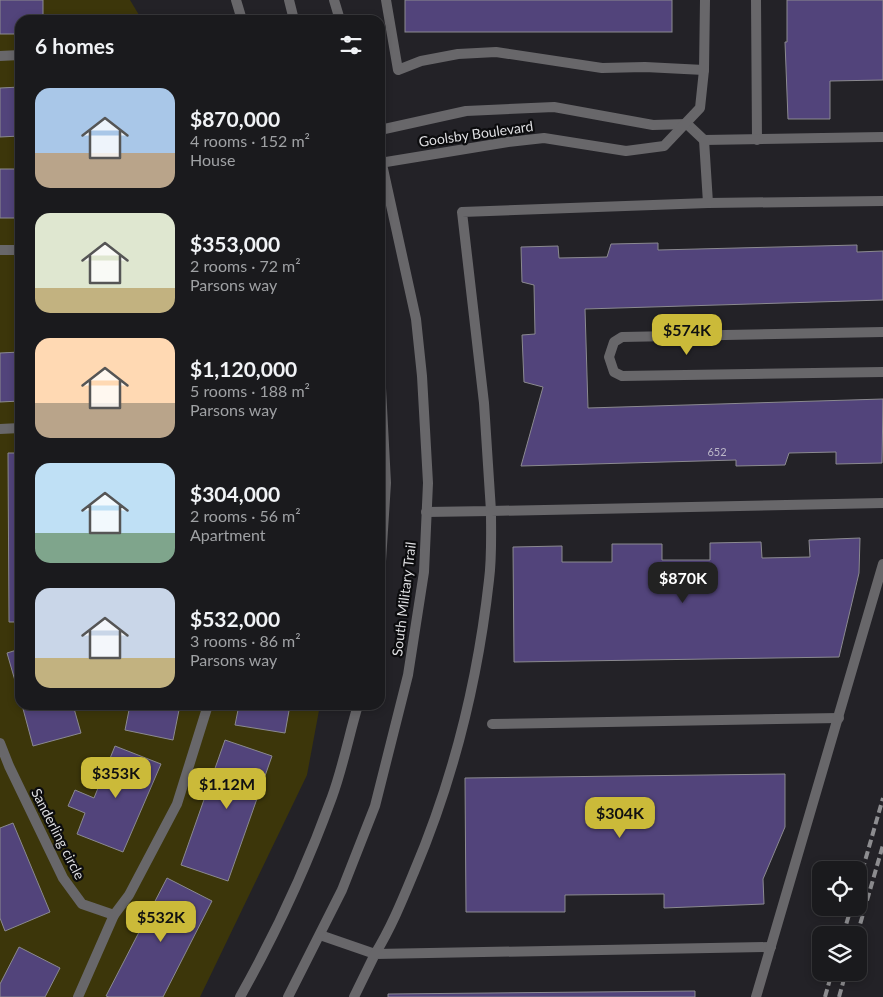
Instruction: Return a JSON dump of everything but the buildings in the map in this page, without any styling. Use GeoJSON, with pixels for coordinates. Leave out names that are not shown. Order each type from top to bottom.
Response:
{"type":"FeatureCollection","features":[{"type":"Feature","properties":{"kind":"street"},"geometry":{"type":"LineString","coordinates":[[236,0],[240,15]]}},
{"type":"Feature","properties":{"kind":"street"},"geometry":{"type":"LineString","coordinates":[[288,0],[292,15]]}},
{"type":"Feature","properties":{"kind":"street"},"geometry":{"type":"LineString","coordinates":[[334,0],[338,15]]}},
{"type":"Feature","properties":{"kind":"street"},"geometry":{"type":"LineString","coordinates":[[386,0],[398,70],[430,59],[458,54],[496,52],[602,68],[645,66],[704,70]]}},
{"type":"Feature","properties":{"kind":"street","name":"Goolsby Boulevard"},"geometry":{"type":"LineString","coordinates":[[385,159],[544,138],[626,152],[664,146],[700,108],[704,70],[705,0]]}},
{"type":"Feature","properties":{"kind":"street"},"geometry":{"type":"LineString","coordinates":[[756,0],[757,140]]}},
{"type":"Feature","properties":{"kind":"street"},"geometry":{"type":"LineString","coordinates":[[0,56],[15,55]]}},
{"type":"Feature","properties":{"kind":"street","name":"Goolsby Boulevard"},"geometry":{"type":"LineString","coordinates":[[385,129],[466,111],[554,107],[653,125],[686,124]]}},
{"type":"Feature","properties":{"kind":"street"},"geometry":{"type":"LineString","coordinates":[[686,124],[704,140],[883,137]]}},
{"type":"Feature","properties":{"kind":"street"},"geometry":{"type":"LineString","coordinates":[[704,140],[708,203]]}},
{"type":"Feature","properties":{"kind":"street","name":"South Military Trail"},"geometry":{"type":"LineString","coordinates":[[288,997],[342,890],[375,806],[408,675],[424,572],[428,483],[416,319],[385,178]]}},
{"type":"Feature","properties":{"kind":"street"},"geometry":{"type":"LineString","coordinates":[[354,997],[375,954],[389,931],[435,822],[455,756],[475,668],[490,578],[491,511],[484,403],[462,212],[708,203],[883,200]]}},
{"type":"Feature","properties":{"kind":"street"},"geometry":{"type":"LineString","coordinates":[[0,250],[15,250]]}},
{"type":"Feature","properties":{"kind":"street"},"geometry":{"type":"LineString","coordinates":[[883,332],[622,337],[614,342],[609,357],[614,372],[622,376],[883,372]]}},
{"type":"Feature","properties":{"kind":"street"},"geometry":{"type":"LineString","coordinates":[[0,429],[15,428]]}},
{"type":"Feature","properties":{"kind":"street","name":"South Military Trail"},"geometry":{"type":"LineString","coordinates":[[385,464],[385,499]]}},
{"type":"Feature","properties":{"kind":"street"},"geometry":{"type":"LineString","coordinates":[[426,512],[883,503]]}},
{"type":"Feature","properties":{"kind":"street"},"geometry":{"type":"LineString","coordinates":[[756,997],[883,564]]}},
{"type":"Feature","properties":{"kind":"street"},"geometry":{"type":"LineString","coordinates":[[78,997],[114,915],[128,895],[177,804],[206,710]]}},
{"type":"Feature","properties":{"kind":"street"},"geometry":{"type":"LineString","coordinates":[[240,997],[263,956],[304,868],[333,795],[357,710]]}},
{"type":"Feature","properties":{"kind":"street"},"geometry":{"type":"LineString","coordinates":[[492,724],[838,718]]}},
{"type":"Feature","properties":{"kind":"street","name":"Sanderling circle"},"geometry":{"type":"LineString","coordinates":[[0,743],[9,766],[63,878],[82,904],[114,915]]}},
{"type":"Feature","properties":{"kind":"street"},"geometry":{"type":"LineString","coordinates":[[320,935],[375,954],[772,947]]}},
{"type":"Feature","properties":{"kind":"shaded area"},"geometry":{"type":"Polygon","coordinates":[[[0,0],[130,0],[139,15],[15,15],[15,710],[319,710],[307,775],[200,997],[0,997],[0,0]]]}},
{"type":"Feature","properties":{"kind":"railway"},"geometry":{"type":"LineString","coordinates":[[865,861],[883,798]]}},
{"type":"Feature","properties":{"kind":"railway"},"geometry":{"type":"LineString","coordinates":[[860,926],[883,845]]}},
{"type":"Feature","properties":{"kind":"railway"},"geometry":{"type":"LineString","coordinates":[[846,926],[849,916]]}},
{"type":"Feature","properties":{"kind":"railway"},"geometry":{"type":"LineString","coordinates":[[825,997],[829,981]]}},
{"type":"Feature","properties":{"kind":"railway"},"geometry":{"type":"LineString","coordinates":[[839,997],[843,981]]}}]}
